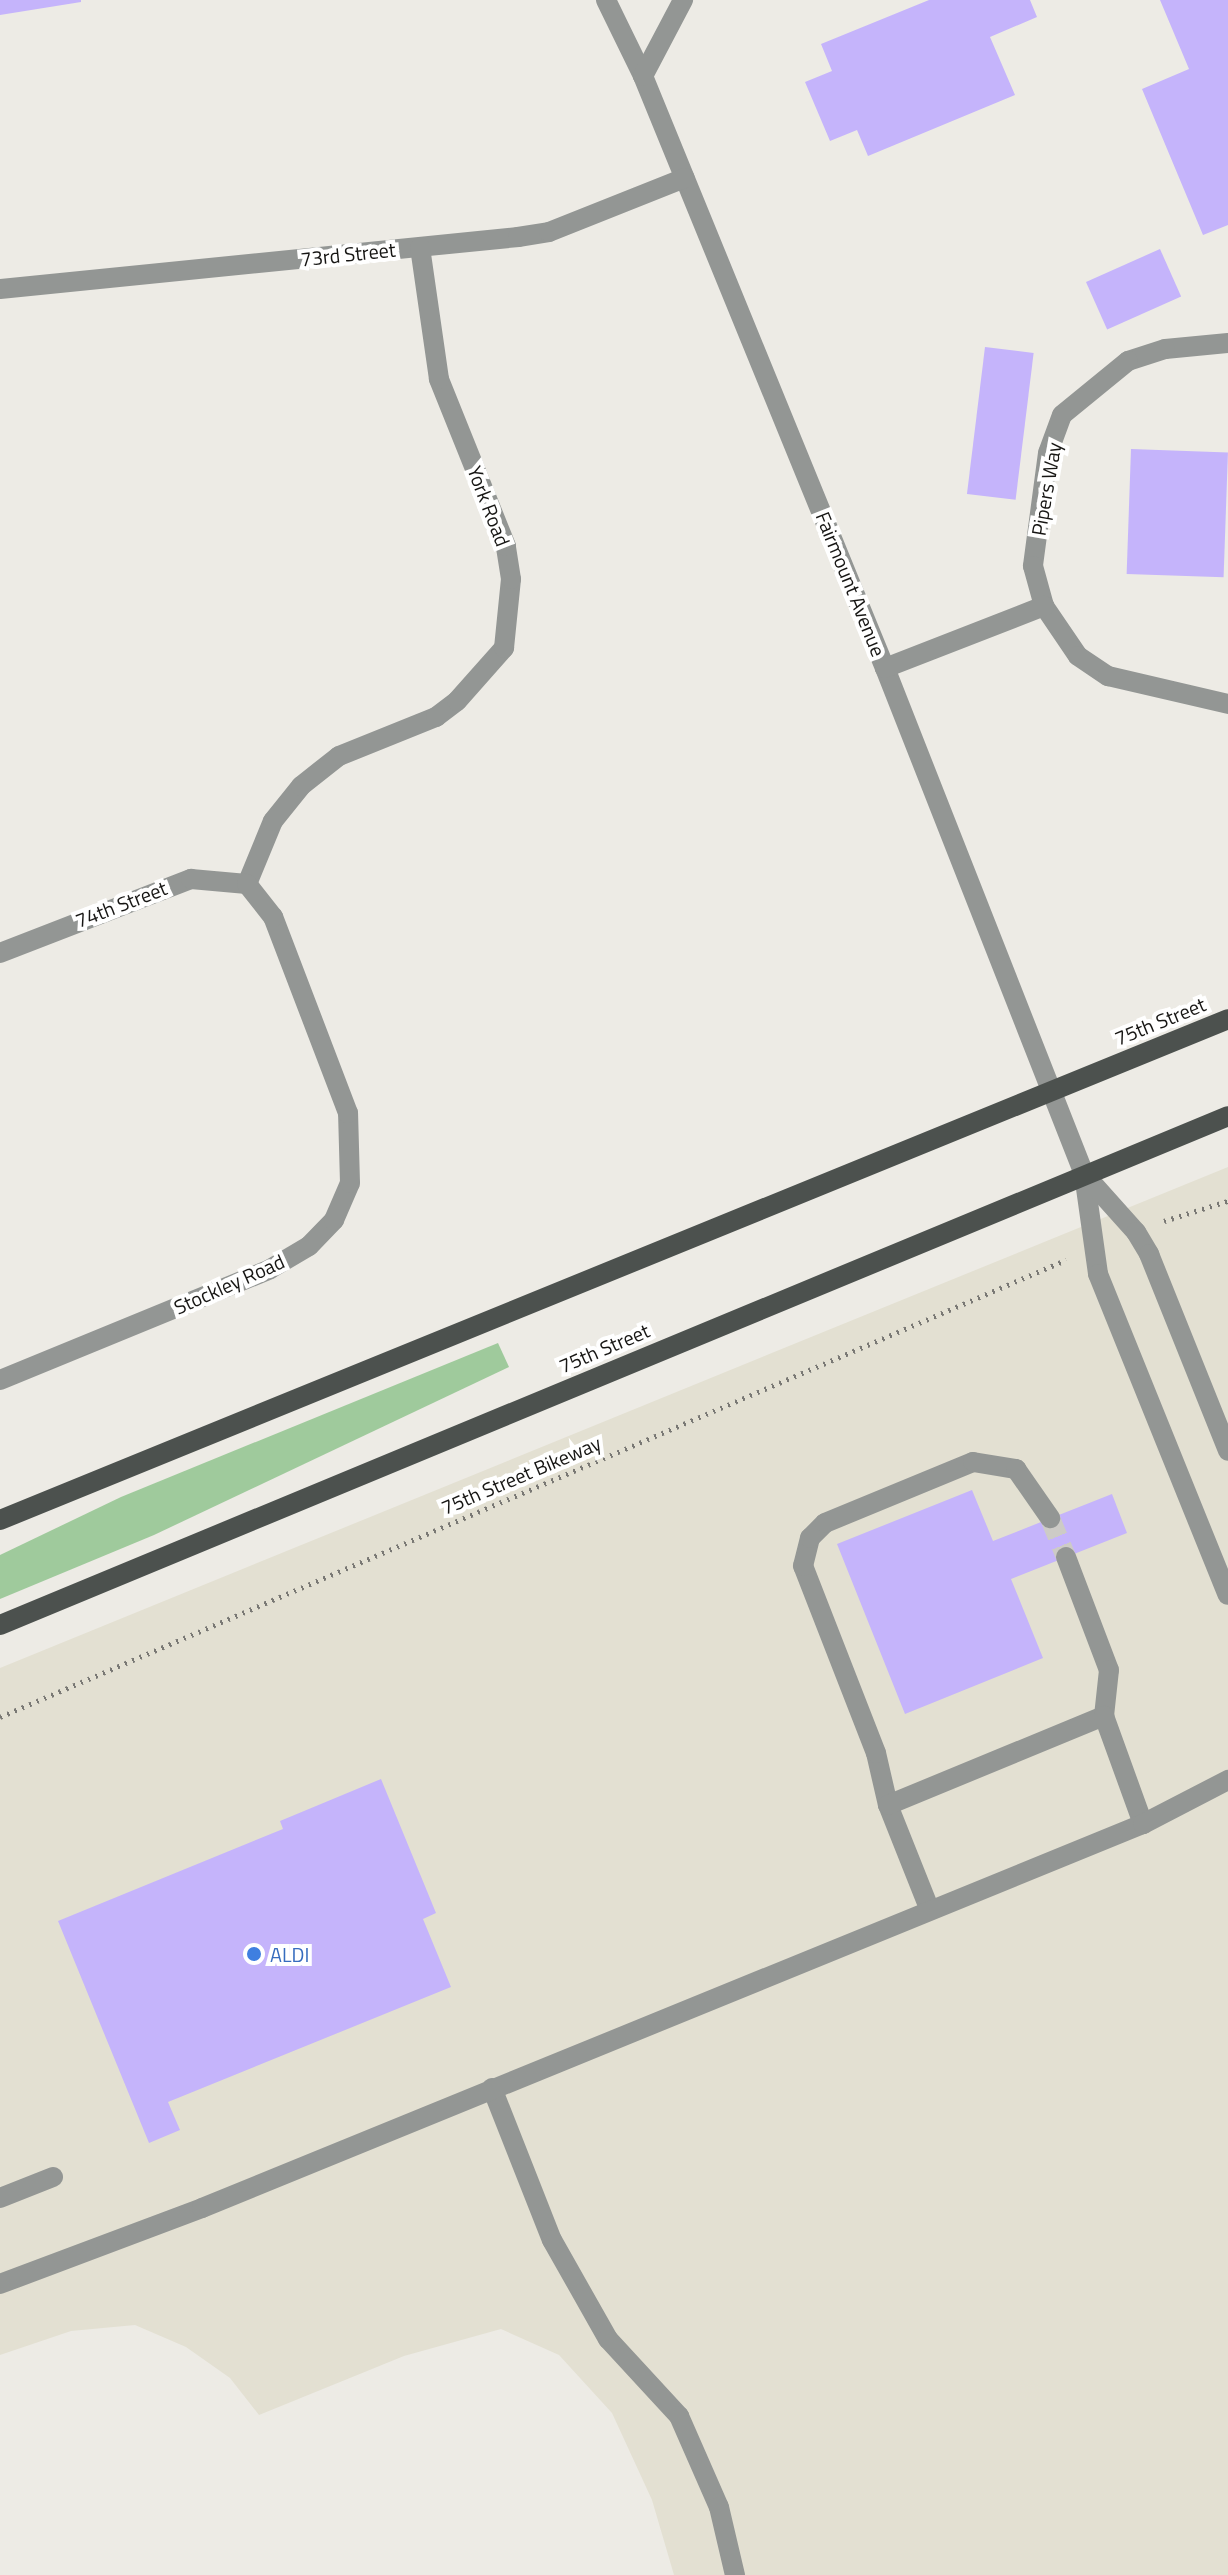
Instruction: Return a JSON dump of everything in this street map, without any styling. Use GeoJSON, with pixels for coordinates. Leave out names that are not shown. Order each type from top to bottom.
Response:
{"type":"FeatureCollection","features":[{"type":"Feature","properties":{"kind":"main road","name":"75th Street"},"geometry":{"type":"LineString","coordinates":[[0,1520],[1228,1019]]}},
{"type":"Feature","properties":{"kind":"main road","name":"75th Street"},"geometry":{"type":"LineString","coordinates":[[0,1625],[1228,1116]]}},
{"type":"Feature","properties":{"kind":"street","name":"Fairmount Avenue"},"geometry":{"type":"LineString","coordinates":[[606,0],[643,76],[885,668],[1084,1174]]}},
{"type":"Feature","properties":{"kind":"street"},"geometry":{"type":"LineString","coordinates":[[643,76],[683,0]]}},
{"type":"Feature","properties":{"kind":"street","name":"73rd Street"},"geometry":{"type":"LineString","coordinates":[[0,289],[549,232],[685,178]]}},
{"type":"Feature","properties":{"kind":"street","name":"York Road"},"geometry":{"type":"LineString","coordinates":[[247,884],[273,821],[301,786],[339,756],[436,717],[457,701],[504,648],[511,579],[506,546],[439,379],[420,247]]}},
{"type":"Feature","properties":{"kind":"street","name":"Pipers Way"},"geometry":{"type":"LineString","coordinates":[[1228,343],[1165,349],[1128,361],[1062,415],[1048,453],[1033,566],[1044,606],[1078,656],[1108,676],[1228,704]]}},
{"type":"Feature","properties":{"kind":"street"},"geometry":{"type":"LineString","coordinates":[[885,668],[1044,606]]}},
{"type":"Feature","properties":{"kind":"street","name":"74th Street"},"geometry":{"type":"LineString","coordinates":[[0,953],[191,879],[247,884]]}},
{"type":"Feature","properties":{"kind":"street","name":"Stockley Road"},"geometry":{"type":"LineString","coordinates":[[0,1380],[270,1269],[309,1246],[334,1220],[350,1183],[348,1113],[273,917],[247,884]]}},
{"type":"Feature","properties":{"kind":"street"},"geometry":{"type":"LineString","coordinates":[[1084,1174],[1136,1232],[1149,1254],[1228,1451]]}},
{"type":"Feature","properties":{"kind":"street"},"geometry":{"type":"LineString","coordinates":[[1084,1174],[1098,1274],[1228,1595]]}},
{"type":"Feature","properties":{"kind":"street"},"geometry":{"type":"LineString","coordinates":[[929,1908],[888,1805],[876,1753],[803,1566],[810,1538],[825,1523],[973,1462],[1016,1469],[1050,1518]]}},
{"type":"Feature","properties":{"kind":"street"},"geometry":{"type":"LineString","coordinates":[[1066,1557],[1109,1670],[1104,1716],[1143,1824]]}},
{"type":"Feature","properties":{"kind":"street"},"geometry":{"type":"LineString","coordinates":[[888,1805],[1104,1716]]}},
{"type":"Feature","properties":{"kind":"street"},"geometry":{"type":"LineString","coordinates":[[0,2284],[202,2208],[929,1908],[1143,1824],[1228,1780]]}},
{"type":"Feature","properties":{"kind":"street"},"geometry":{"type":"LineString","coordinates":[[492,2088],[552,2240],[608,2339],[679,2416],[719,2507],[735,2575]]}},
{"type":"Feature","properties":{"kind":"street"},"geometry":{"type":"LineString","coordinates":[[0,2198],[53,2177]]}},
{"type":"Feature","properties":{"kind":"path"},"geometry":{"type":"LineString","coordinates":[[1179,1215],[1228,1201]]}},
{"type":"Feature","properties":{"kind":"path","name":"75th Street Bikeway"},"geometry":{"type":"LineString","coordinates":[[0,1717],[1056,1264]]}},
{"type":"Feature","properties":{"kind":"shaded area"},"geometry":{"type":"Polygon","coordinates":[[[1228,1167],[1228,2575],[674,2575],[652,2500],[612,2413],[559,2355],[501,2329],[404,2356],[259,2415],[230,2378],[186,2347],[135,2325],[71,2331],[0,2355],[0,1668],[1228,1167]]]}},
{"type":"Feature","properties":{"kind":"green space"},"geometry":{"type":"Polygon","coordinates":[[[498,1343],[509,1367],[154,1535],[0,1599],[0,1555],[121,1497],[498,1343]]]}},
{"type":"Feature","properties":{"kind":"building"},"geometry":{"type":"Polygon","coordinates":[[[0,0],[81,0],[81,2],[0,15],[0,0]]]}},
{"type":"Feature","properties":{"kind":"building"},"geometry":{"type":"Polygon","coordinates":[[[929,0],[1030,0],[1037,17],[990,37],[1015,95],[868,156],[857,130],[830,141],[805,82],[832,71],[821,44],[929,0]]]}},
{"type":"Feature","properties":{"kind":"building"},"geometry":{"type":"Polygon","coordinates":[[[1160,0],[1228,0],[1228,225],[1203,235],[1142,89],[1189,69],[1160,0]]]}},
{"type":"Feature","properties":{"kind":"building"},"geometry":{"type":"Polygon","coordinates":[[[1160,249],[1181,297],[1107,329],[1086,282],[1160,249]]]}},
{"type":"Feature","properties":{"kind":"building"},"geometry":{"type":"Polygon","coordinates":[[[985,347],[1034,353],[1016,500],[967,494],[985,347]]]}},
{"type":"Feature","properties":{"kind":"building"},"geometry":{"type":"Polygon","coordinates":[[[1131,449],[1228,452],[1224,577],[1127,574],[1131,449]]]}},
{"type":"Feature","properties":{"kind":"building"},"geometry":{"type":"Polygon","coordinates":[[[972,1490],[993,1541],[1112,1494],[1127,1533],[1011,1579],[1043,1658],[905,1714],[837,1544],[972,1490]]]}},
{"type":"Feature","properties":{"kind":"building","name":"ALDI"},"geometry":{"type":"Polygon","coordinates":[[[381,1779],[436,1913],[423,1919],[451,1987],[168,2102],[180,2130],[149,2143],[58,1921],[283,1829],[280,1821],[381,1779]]]}},
{"type":"Feature","properties":{"kind":"tunnel"},"geometry":{"type":"LineString","coordinates":[[1050,1518],[1066,1557]]}},
{"type":"Feature","properties":{"kind":"place","name":"ALDI"},"geometry":{"type":"Point","coordinates":[254,1954]}}]}
